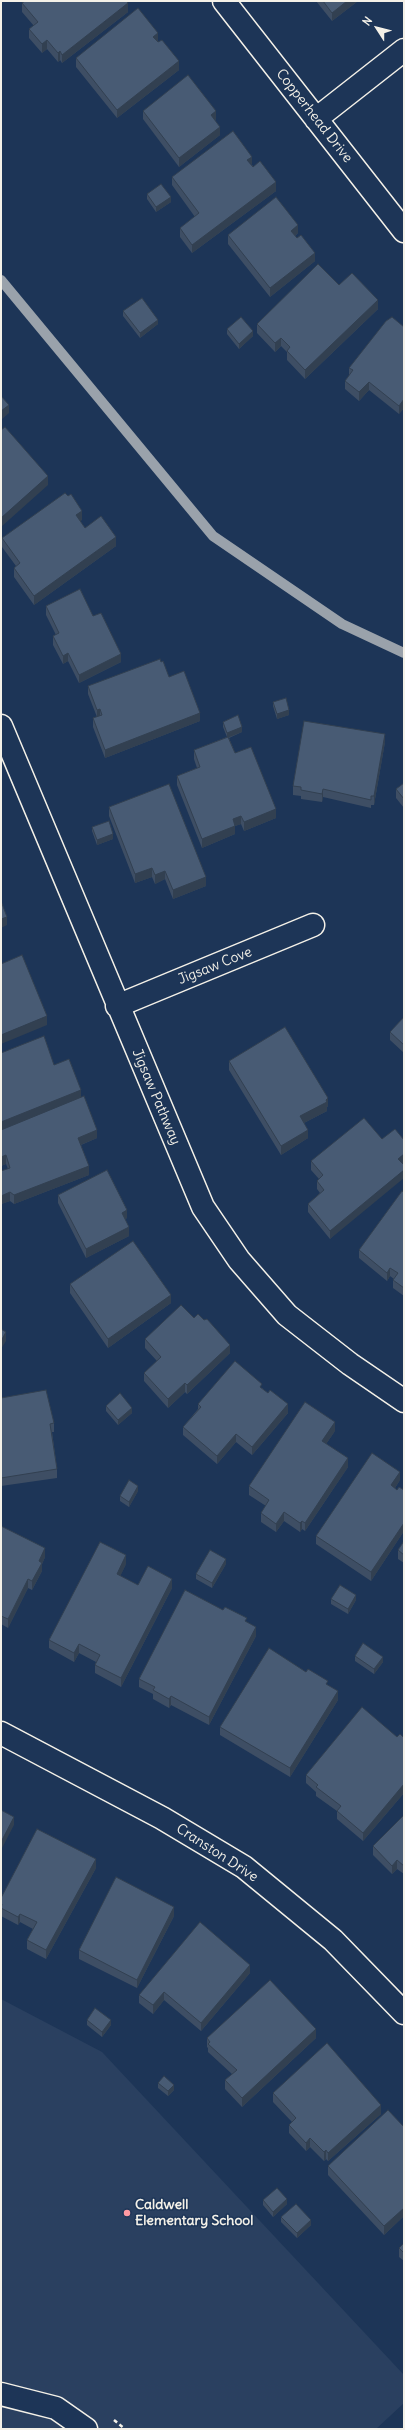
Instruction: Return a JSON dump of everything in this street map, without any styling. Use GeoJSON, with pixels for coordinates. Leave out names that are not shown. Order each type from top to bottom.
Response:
{"type":"FeatureCollection","features":[{"type":"Feature","properties":{"kind":"street","name":"Copperhead Drive"},"geometry":{"type":"LineString","coordinates":[[224,1],[404,231]]}},
{"type":"Feature","properties":{"kind":"street"},"geometry":{"type":"LineString","coordinates":[[316,119],[404,50]]}},
{"type":"Feature","properties":{"kind":"street","name":"Jigsaw Pathway"},"geometry":{"type":"LineString","coordinates":[[1,726],[117,1006],[203,1207],[238,1260],[287,1315],[350,1364],[404,1400]]}},
{"type":"Feature","properties":{"kind":"street","name":"Jigsaw Cove"},"geometry":{"type":"LineString","coordinates":[[117,1006],[313,925]]}},
{"type":"Feature","properties":{"kind":"street","name":"Cranston Drive"},"geometry":{"type":"LineString","coordinates":[[1,1733],[162,1818],[244,1867],[333,1940],[404,2013]]}},
{"type":"Feature","properties":{"kind":"street"},"geometry":{"type":"LineString","coordinates":[[1,2394],[56,2408],[86,2429]]}},
{"type":"Feature","properties":{"kind":"shaded area","name":"Caldwell Elementary School"},"geometry":{"type":"Polygon","coordinates":[[[1,1999],[102,2052],[404,2375],[404,2403],[376,2429],[1,2429],[1,1999]]]}},
{"type":"Feature","properties":{"kind":"building"},"geometry":{"type":"Polygon","coordinates":[[[25,1],[126,1],[128,3],[62,55],[60,51],[58,53],[47,40],[42,44],[29,29],[38,22],[22,3],[25,1]]]}},
{"type":"Feature","properties":{"kind":"building"},"geometry":{"type":"Polygon","coordinates":[[[323,1],[347,1],[332,13],[323,1]]]}},
{"type":"Feature","properties":{"kind":"building"},"geometry":{"type":"Polygon","coordinates":[[[138,8],[158,33],[153,37],[158,42],[162,40],[179,61],[117,110],[76,58],[138,8]]]}},
{"type":"Feature","properties":{"kind":"building"},"geometry":{"type":"Polygon","coordinates":[[[188,75],[216,111],[211,115],[220,127],[179,158],[143,111],[188,75]]]}},
{"type":"Feature","properties":{"kind":"building"},"geometry":{"type":"Polygon","coordinates":[[[233,131],[252,157],[247,160],[253,167],[260,161],[276,182],[192,245],[180,228],[199,213],[172,177],[233,131]]]}},
{"type":"Feature","properties":{"kind":"building"},"geometry":{"type":"Polygon","coordinates":[[[161,184],[171,197],[156,207],[147,194],[161,184]]]}},
{"type":"Feature","properties":{"kind":"building"},"geometry":{"type":"Polygon","coordinates":[[[276,197],[298,225],[291,231],[297,238],[301,235],[315,253],[270,288],[228,235],[276,197]]]}},
{"type":"Feature","properties":{"kind":"building"},"geometry":{"type":"Polygon","coordinates":[[[318,264],[339,285],[352,273],[378,300],[305,370],[287,351],[290,347],[281,338],[275,343],[257,324],[318,264]]]}},
{"type":"Feature","properties":{"kind":"building"},"geometry":{"type":"Polygon","coordinates":[[[142,298],[158,320],[140,333],[123,311],[142,298]]]}},
{"type":"Feature","properties":{"kind":"building"},"geometry":{"type":"Polygon","coordinates":[[[241,317],[253,331],[239,344],[227,329],[241,317]]]}},
{"type":"Feature","properties":{"kind":"building"},"geometry":{"type":"Polygon","coordinates":[[[392,317],[404,327],[404,399],[399,406],[369,382],[359,392],[345,381],[353,370],[349,368],[386,321],[392,317]]]}},
{"type":"Feature","properties":{"kind":"building"},"geometry":{"type":"Polygon","coordinates":[[[1,396],[9,405],[1,411],[1,396]]]}},
{"type":"Feature","properties":{"kind":"building"},"geometry":{"type":"Polygon","coordinates":[[[5,427],[48,476],[1,518],[1,430],[5,427]]]}},
{"type":"Feature","properties":{"kind":"building"},"geometry":{"type":"Polygon","coordinates":[[[65,493],[68,496],[71,494],[82,511],[76,515],[85,528],[101,516],[116,537],[34,596],[14,568],[20,563],[2,538],[65,493]]]}},
{"type":"Feature","properties":{"kind":"building"},"geometry":{"type":"Polygon","coordinates":[[[80,589],[93,616],[101,613],[121,654],[79,675],[68,653],[63,656],[53,636],[59,633],[46,606],[80,589]]]}},
{"type":"Feature","properties":{"kind":"building"},"geometry":{"type":"Polygon","coordinates":[[[160,659],[161,662],[163,661],[169,677],[184,671],[200,713],[105,750],[93,718],[102,715],[100,709],[97,710],[88,686],[160,659]]]}},
{"type":"Feature","properties":{"kind":"building"},"geometry":{"type":"Polygon","coordinates":[[[286,698],[289,710],[277,714],[273,702],[286,698]]]}},
{"type":"Feature","properties":{"kind":"building"},"geometry":{"type":"Polygon","coordinates":[[[238,715],[242,727],[227,733],[223,722],[238,715]]]}},
{"type":"Feature","properties":{"kind":"building"},"geometry":{"type":"Polygon","coordinates":[[[304,721],[385,734],[374,796],[371,796],[371,800],[323,789],[322,794],[301,790],[301,787],[293,786],[304,721]]]}},
{"type":"Feature","properties":{"kind":"building"},"geometry":{"type":"Polygon","coordinates":[[[228,737],[235,753],[251,747],[276,809],[244,822],[241,816],[233,819],[235,826],[202,839],[177,776],[200,767],[194,750],[228,737]]]}},
{"type":"Feature","properties":{"kind":"building"},"geometry":{"type":"Polygon","coordinates":[[[404,783],[404,799],[396,789],[404,783]]]}},
{"type":"Feature","properties":{"kind":"building"},"geometry":{"type":"Polygon","coordinates":[[[169,784],[206,877],[173,890],[165,871],[155,875],[152,868],[135,874],[109,807],[169,784]]]}},
{"type":"Feature","properties":{"kind":"building"},"geometry":{"type":"Polygon","coordinates":[[[109,821],[113,834],[97,840],[92,827],[109,821]]]}},
{"type":"Feature","properties":{"kind":"building"},"geometry":{"type":"Polygon","coordinates":[[[1,901],[7,917],[1,919],[1,901]]]}},
{"type":"Feature","properties":{"kind":"building"},"geometry":{"type":"Polygon","coordinates":[[[22,955],[47,1016],[1,1035],[1,964],[22,955]]]}},
{"type":"Feature","properties":{"kind":"building"},"geometry":{"type":"Polygon","coordinates":[[[404,1017],[404,1045],[390,1032],[404,1017]]]}},
{"type":"Feature","properties":{"kind":"building"},"geometry":{"type":"Polygon","coordinates":[[[285,1027],[328,1098],[326,1100],[327,1102],[300,1116],[308,1130],[281,1146],[229,1061],[285,1027]]]}},
{"type":"Feature","properties":{"kind":"building"},"geometry":{"type":"Polygon","coordinates":[[[44,1036],[54,1065],[69,1059],[81,1090],[1,1122],[1,1053],[44,1036]]]}},
{"type":"Feature","properties":{"kind":"building"},"geometry":{"type":"Polygon","coordinates":[[[84,1096],[97,1130],[78,1138],[89,1166],[14,1195],[10,1192],[1,1196],[1,1171],[10,1168],[6,1155],[1,1157],[1,1130],[84,1096]]]}},
{"type":"Feature","properties":{"kind":"building"},"geometry":{"type":"Polygon","coordinates":[[[364,1118],[382,1139],[395,1129],[404,1140],[404,1154],[398,1159],[404,1165],[404,1170],[330,1231],[308,1204],[324,1190],[317,1181],[323,1175],[311,1161],[364,1118]]]}},
{"type":"Feature","properties":{"kind":"building"},"geometry":{"type":"Polygon","coordinates":[[[107,1170],[127,1210],[122,1213],[129,1227],[86,1249],[58,1195],[107,1170]]]}},
{"type":"Feature","properties":{"kind":"building"},"geometry":{"type":"Polygon","coordinates":[[[402,1191],[404,1192],[404,1288],[393,1280],[398,1273],[390,1268],[387,1273],[359,1250],[402,1191]]]}},
{"type":"Feature","properties":{"kind":"building"},"geometry":{"type":"Polygon","coordinates":[[[133,1241],[171,1295],[108,1339],[70,1284],[133,1241]]]}},
{"type":"Feature","properties":{"kind":"building"},"geometry":{"type":"Polygon","coordinates":[[[181,1305],[194,1318],[198,1314],[204,1320],[207,1319],[230,1345],[187,1385],[185,1383],[168,1399],[144,1373],[161,1357],[145,1339],[181,1305]]]}},
{"type":"Feature","properties":{"kind":"building"},"geometry":{"type":"Polygon","coordinates":[[[1,1329],[6,1332],[1,1341],[1,1329]]]}},
{"type":"Feature","properties":{"kind":"building"},"geometry":{"type":"Polygon","coordinates":[[[235,1361],[262,1384],[260,1387],[268,1393],[270,1390],[288,1404],[252,1447],[236,1434],[217,1456],[183,1427],[201,1407],[198,1404],[235,1361]]]}},
{"type":"Feature","properties":{"kind":"building"},"geometry":{"type":"Polygon","coordinates":[[[46,1390],[54,1423],[50,1424],[57,1469],[1,1478],[1,1398],[46,1390]]]}},
{"type":"Feature","properties":{"kind":"building"},"geometry":{"type":"Polygon","coordinates":[[[120,1393],[132,1408],[118,1420],[106,1406],[120,1393]]]}},
{"type":"Feature","properties":{"kind":"building"},"geometry":{"type":"Polygon","coordinates":[[[305,1402],[335,1422],[322,1441],[348,1458],[305,1523],[302,1521],[300,1523],[284,1512],[276,1524],[261,1513],[269,1500],[249,1486],[305,1402]]]}},
{"type":"Feature","properties":{"kind":"building"},"geometry":{"type":"Polygon","coordinates":[[[372,1453],[400,1472],[391,1485],[397,1490],[399,1487],[404,1490],[404,1523],[371,1572],[316,1536],[372,1453]]]}},
{"type":"Feature","properties":{"kind":"building"},"geometry":{"type":"Polygon","coordinates":[[[129,1480],[138,1486],[129,1502],[120,1496],[129,1480]]]}},
{"type":"Feature","properties":{"kind":"building"},"geometry":{"type":"Polygon","coordinates":[[[1,1526],[45,1548],[39,1561],[42,1563],[32,1581],[28,1579],[8,1619],[1,1616],[1,1526]]]}},
{"type":"Feature","properties":{"kind":"building"},"geometry":{"type":"Polygon","coordinates":[[[404,1541],[404,1555],[398,1550],[404,1541]]]}},
{"type":"Feature","properties":{"kind":"building"},"geometry":{"type":"Polygon","coordinates":[[[100,1542],[126,1555],[117,1574],[138,1585],[148,1566],[172,1579],[121,1678],[95,1665],[100,1655],[79,1644],[74,1653],[49,1640],[100,1542]]]}},
{"type":"Feature","properties":{"kind":"building"},"geometry":{"type":"Polygon","coordinates":[[[210,1550],[226,1559],[212,1583],[196,1574],[210,1550]]]}},
{"type":"Feature","properties":{"kind":"building"},"geometry":{"type":"Polygon","coordinates":[[[340,1585],[356,1595],[348,1609],[331,1599],[340,1585]]]}},
{"type":"Feature","properties":{"kind":"building"},"geometry":{"type":"Polygon","coordinates":[[[185,1590],[223,1610],[225,1607],[247,1618],[245,1621],[256,1627],[209,1717],[171,1696],[169,1699],[153,1690],[155,1687],[139,1679],[185,1590]]]}},
{"type":"Feature","properties":{"kind":"building"},"geometry":{"type":"Polygon","coordinates":[[[363,1643],[383,1657],[374,1669],[355,1656],[363,1643]]]}},
{"type":"Feature","properties":{"kind":"building"},"geometry":{"type":"Polygon","coordinates":[[[269,1648],[306,1672],[308,1669],[328,1681],[326,1684],[338,1691],[290,1768],[220,1727],[269,1648]]]}},
{"type":"Feature","properties":{"kind":"building"},"geometry":{"type":"Polygon","coordinates":[[[362,1707],[397,1737],[400,1734],[404,1738],[404,1784],[363,1833],[337,1811],[341,1806],[316,1787],[318,1785],[306,1775],[362,1707]]]}},
{"type":"Feature","properties":{"kind":"building"},"geometry":{"type":"Polygon","coordinates":[[[1,1810],[14,1817],[1,1842],[1,1810]]]}},
{"type":"Feature","properties":{"kind":"building"},"geometry":{"type":"Polygon","coordinates":[[[404,1815],[404,1866],[397,1860],[392,1866],[373,1846],[404,1815]]]}},
{"type":"Feature","properties":{"kind":"building"},"geometry":{"type":"Polygon","coordinates":[[[37,1829],[96,1859],[46,1950],[27,1940],[37,1922],[20,1914],[18,1917],[1,1908],[1,1898],[37,1829]]]}},
{"type":"Feature","properties":{"kind":"building"},"geometry":{"type":"Polygon","coordinates":[[[116,1877],[174,1907],[137,1980],[79,1950],[116,1877]]]}},
{"type":"Feature","properties":{"kind":"building"},"geometry":{"type":"Polygon","coordinates":[[[200,1922],[250,1965],[201,2023],[164,1992],[153,2005],[139,1995],[200,1922]]]}},
{"type":"Feature","properties":{"kind":"building"},"geometry":{"type":"Polygon","coordinates":[[[270,1980],[316,2029],[242,2098],[225,2080],[237,2070],[208,2044],[210,2042],[207,2038],[270,1980]]]}},
{"type":"Feature","properties":{"kind":"building"},"geometry":{"type":"Polygon","coordinates":[[[95,2008],[111,2020],[102,2032],[87,2020],[95,2008]]]}},
{"type":"Feature","properties":{"kind":"building"},"geometry":{"type":"Polygon","coordinates":[[[327,2043],[381,2105],[328,2153],[326,2150],[324,2152],[310,2138],[306,2143],[289,2125],[296,2118],[273,2093],[327,2043]]]}},
{"type":"Feature","properties":{"kind":"building"},"geometry":{"type":"Polygon","coordinates":[[[164,2076],[174,2085],[168,2091],[158,2083],[164,2076]]]}},
{"type":"Feature","properties":{"kind":"building"},"geometry":{"type":"Polygon","coordinates":[[[388,2110],[404,2127],[404,2208],[384,2226],[328,2166],[388,2110]]]}},
{"type":"Feature","properties":{"kind":"building"},"geometry":{"type":"Polygon","coordinates":[[[277,2188],[287,2199],[273,2212],[263,2200],[277,2188]]]}},
{"type":"Feature","properties":{"kind":"building"},"geometry":{"type":"Polygon","coordinates":[[[296,2204],[311,2220],[297,2233],[281,2217],[296,2204]]]}},
{"type":"Feature","properties":{"kind":"building"},"geometry":{"type":"Polygon","coordinates":[[[404,2243],[404,2253],[399,2248],[404,2243]]]}},
{"type":"Feature","properties":{"kind":"waterway"},"geometry":{"type":"LineString","coordinates":[[1,280],[213,536],[342,624],[404,653]]}},
{"type":"Feature","properties":{"kind":"place","name":"Caldwell Elementary School"},"geometry":{"type":"Point","coordinates":[127,2213]}}]}
